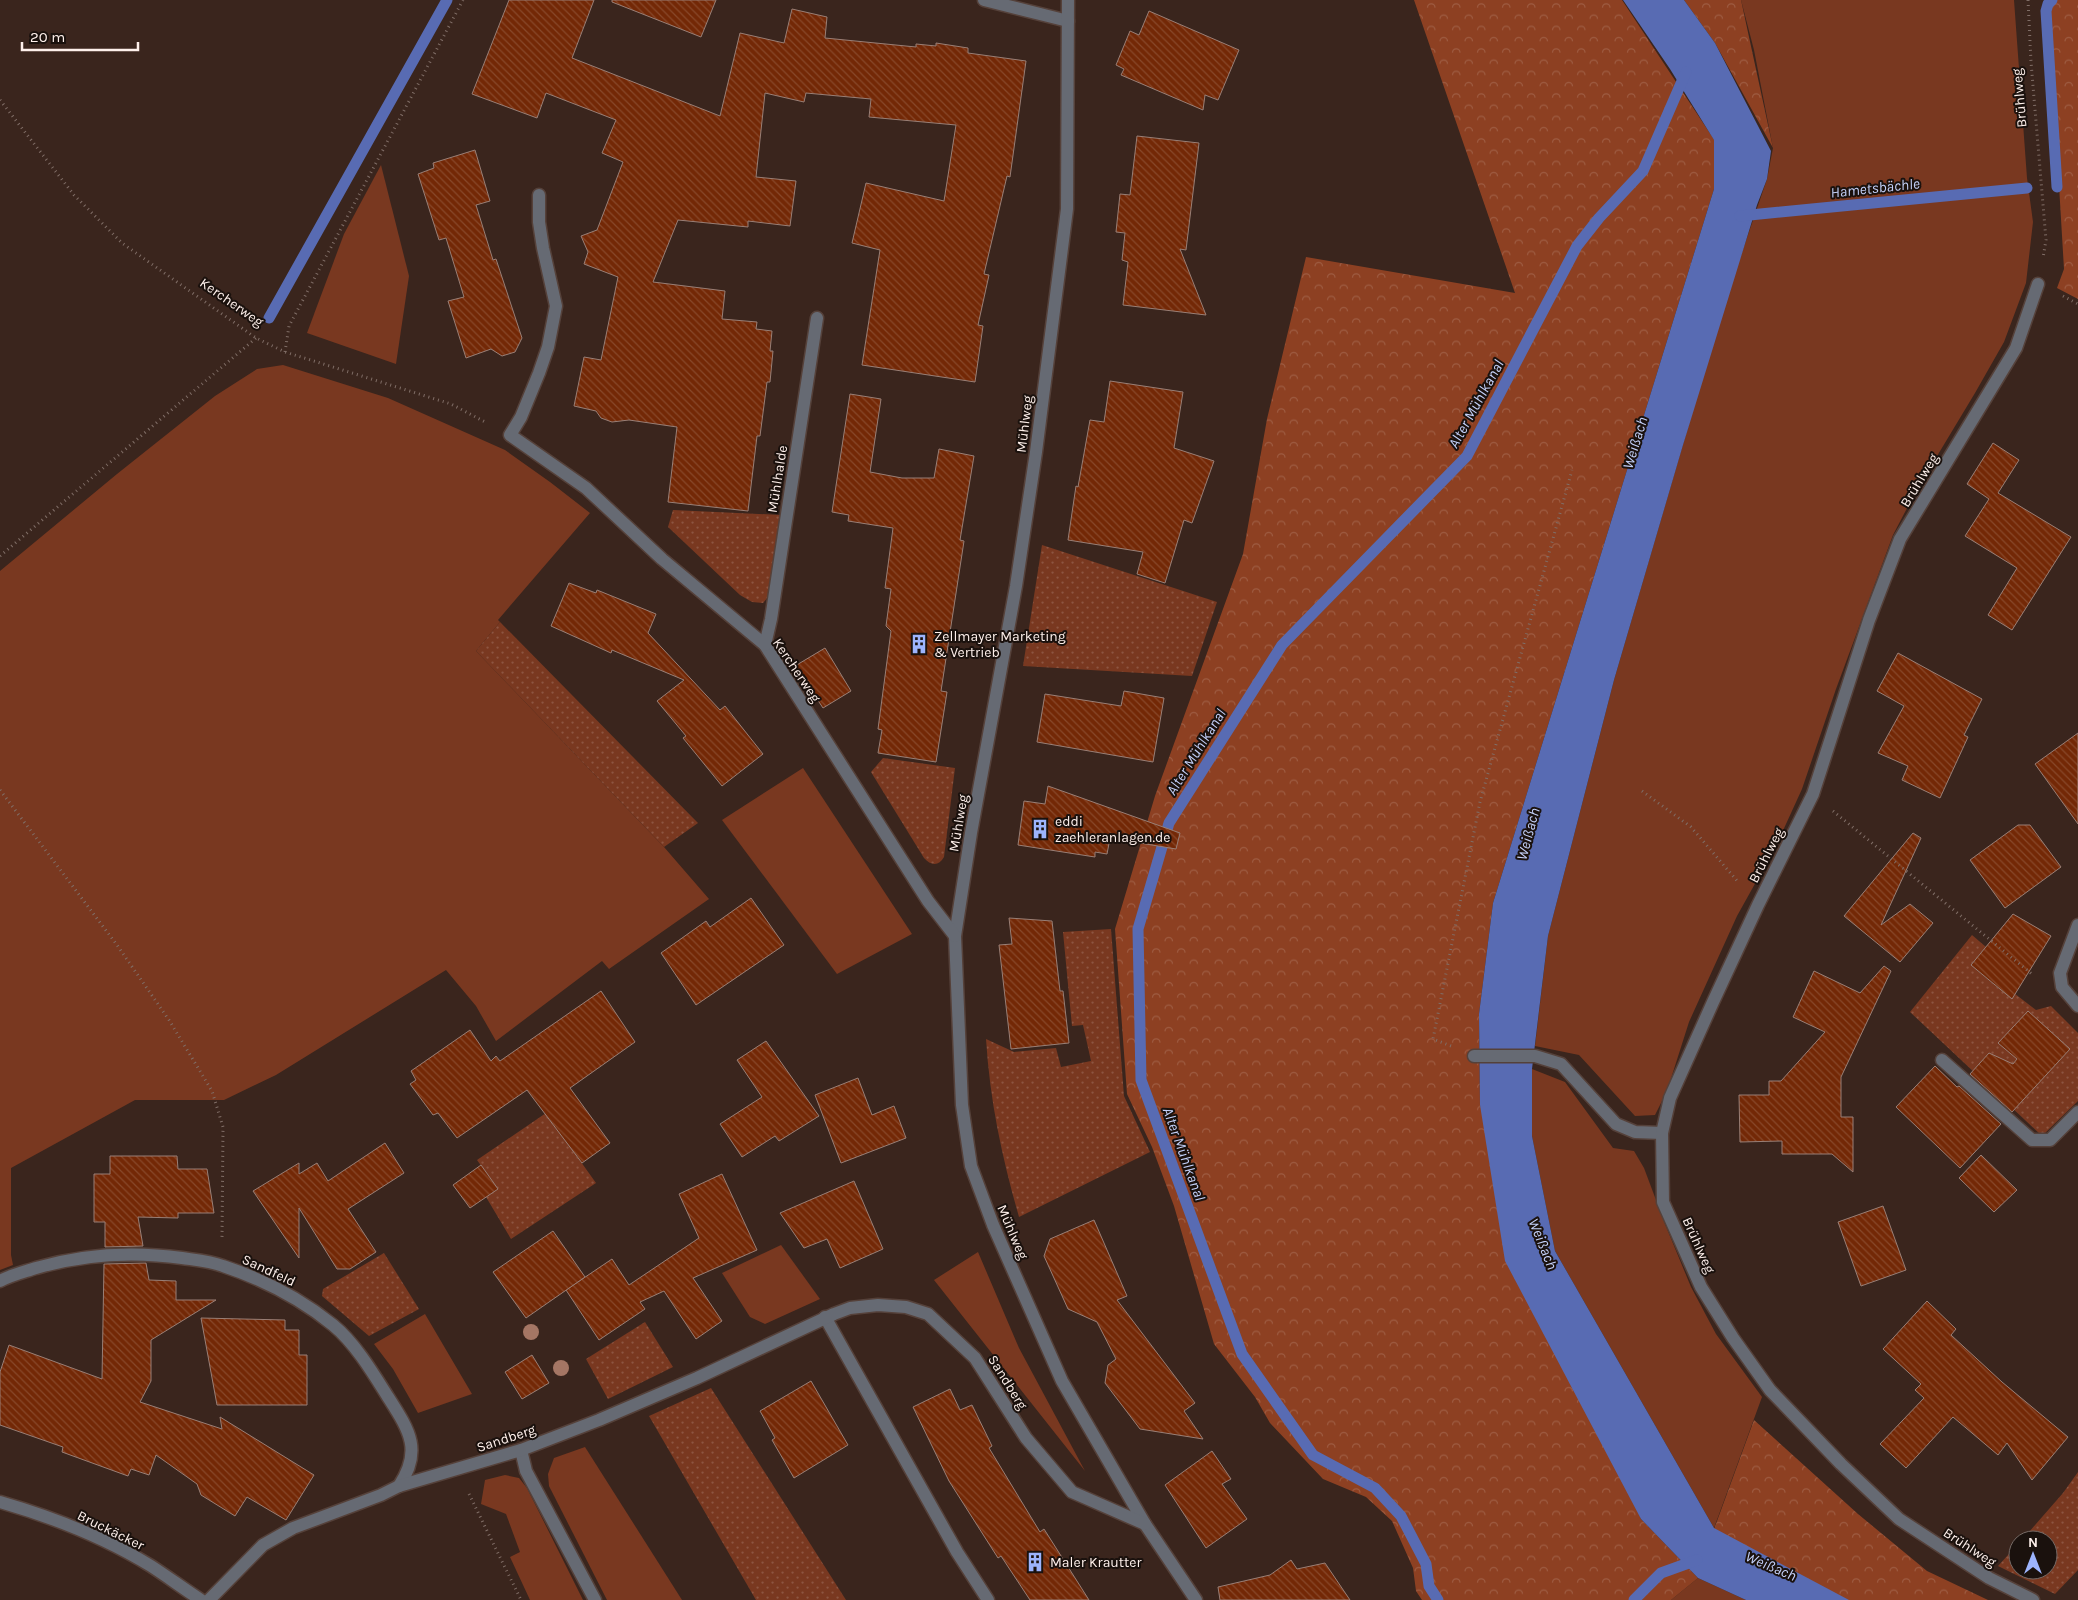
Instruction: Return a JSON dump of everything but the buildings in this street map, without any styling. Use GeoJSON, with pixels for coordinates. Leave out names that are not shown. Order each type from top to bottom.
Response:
{"type":"FeatureCollection","features":[{"type":"Feature","properties":{"kind":"street"},"geometry":{"type":"LineString","coordinates":[[984,0],[1068,20]]}},
{"type":"Feature","properties":{"kind":"street","name":"Mühlweg"},"geometry":{"type":"LineString","coordinates":[[1068,0],[1067,209],[1036,452],[1016,586],[971,833],[955,936],[962,1105],[971,1166],[993,1225],[1062,1381],[1145,1524],[1196,1600]]}},
{"type":"Feature","properties":{"kind":"street"},"geometry":{"type":"LineString","coordinates":[[510,435],[521,417],[539,373],[548,347],[556,306],[542,248],[539,222],[539,195]]}},
{"type":"Feature","properties":{"kind":"street","name":"Brühlweg"},"geometry":{"type":"LineString","coordinates":[[2032,1600],[1989,1578],[1899,1519],[1841,1464],[1770,1390],[1733,1338],[1701,1286],[1663,1202],[1662,1134],[1670,1098],[1758,904],[1813,794],[1869,620],[1900,539],[2016,348],[2038,284]]}},
{"type":"Feature","properties":{"kind":"street","name":"Mühlhalde"},"geometry":{"type":"LineString","coordinates":[[765,645],[771,618],[817,318]]}},
{"type":"Feature","properties":{"kind":"street","name":"Kercherweg"},"geometry":{"type":"LineString","coordinates":[[510,435],[586,488],[662,559],[765,645],[923,893],[955,936]]}},
{"type":"Feature","properties":{"kind":"street"},"geometry":{"type":"LineString","coordinates":[[2078,925],[2060,973],[2062,987],[2078,1006]]}},
{"type":"Feature","properties":{"kind":"street"},"geometry":{"type":"LineString","coordinates":[[1474,1056],[1535,1056],[1561,1064],[1616,1124],[1635,1132],[1662,1134]]}},
{"type":"Feature","properties":{"kind":"street"},"geometry":{"type":"LineString","coordinates":[[1942,1060],[2032,1140],[2050,1140],[2078,1112]]}},
{"type":"Feature","properties":{"kind":"street","name":"Sandfeld"},"geometry":{"type":"LineString","coordinates":[[0,1280],[66,1259],[104,1255],[163,1255],[222,1265],[281,1290],[304,1303],[334,1326],[368,1365],[407,1425],[411,1438],[411,1462],[408,1472],[398,1486]]}},
{"type":"Feature","properties":{"kind":"street","name":"Sandberg"},"geometry":{"type":"LineString","coordinates":[[209,1600],[263,1545],[293,1528],[381,1495],[398,1486],[521,1450],[599,1420],[697,1378],[825,1317],[850,1308],[878,1305],[906,1307],[928,1314],[975,1358],[1026,1438],[1072,1492],[1145,1524]]}},
{"type":"Feature","properties":{"kind":"street"},"geometry":{"type":"LineString","coordinates":[[825,1317],[957,1552],[988,1600]]}},
{"type":"Feature","properties":{"kind":"street"},"geometry":{"type":"LineString","coordinates":[[521,1450],[526,1471],[595,1600]]}},
{"type":"Feature","properties":{"kind":"street","name":"Bruckäcker"},"geometry":{"type":"LineString","coordinates":[[0,1502],[39,1514],[97,1538],[150,1566],[201,1600]]}},
{"type":"Feature","properties":{"kind":"path"},"geometry":{"type":"LineString","coordinates":[[285,352],[289,326],[463,0]]}},
{"type":"Feature","properties":{"kind":"path","name":"Brühlweg"},"geometry":{"type":"LineString","coordinates":[[2028,0],[2031,62],[2046,240],[2038,284]]}},
{"type":"Feature","properties":{"kind":"path","name":"Kercherweg"},"geometry":{"type":"LineString","coordinates":[[0,100],[74,195],[122,243],[256,338],[285,352],[451,404],[510,435]]}},
{"type":"Feature","properties":{"kind":"path"},"geometry":{"type":"LineString","coordinates":[[0,556],[256,338]]}},
{"type":"Feature","properties":{"kind":"path"},"geometry":{"type":"LineString","coordinates":[[1474,1056],[1434,1039],[1480,802],[1572,470]]}},
{"type":"Feature","properties":{"kind":"path"},"geometry":{"type":"LineString","coordinates":[[0,790],[117,945],[170,1020],[212,1091],[223,1127],[222,1265]]}},
{"type":"Feature","properties":{"kind":"path"},"geometry":{"type":"LineString","coordinates":[[1642,791],[1691,827],[1758,904]]}},
{"type":"Feature","properties":{"kind":"path"},"geometry":{"type":"LineString","coordinates":[[1813,794],[2030,973],[2062,987]]}},
{"type":"Feature","properties":{"kind":"path"},"geometry":{"type":"LineString","coordinates":[[457,1469],[522,1600]]}},
{"type":"Feature","properties":{"kind":"shaded area"},"geometry":{"type":"Polygon","coordinates":[[[1741,0],[2014,0],[2027,178],[2033,222],[2026,283],[2004,342],[1916,491],[1893,535],[1836,689],[1802,789],[1776,846],[1737,916],[1689,1022],[1667,1091],[1655,1115],[1635,1116],[1579,1055],[1535,1046],[1548,936],[1614,680],[1722,311],[1767,179],[1773,148],[1754,50],[1741,0]]]}},
{"type":"Feature","properties":{"kind":"shaded area"},"geometry":{"type":"Polygon","coordinates":[[[381,165],[409,276],[396,364],[307,333],[344,234],[381,165]]]}},
{"type":"Feature","properties":{"kind":"shaded area"},"geometry":{"type":"Polygon","coordinates":[[[283,365],[388,398],[505,450],[590,513],[498,620],[500,622],[476,651],[664,847],[709,899],[609,969],[602,961],[496,1041],[476,1006],[446,970],[276,1075],[224,1100],[135,1100],[11,1168],[11,1255],[13,1265],[0,1270],[0,571],[215,396],[257,369],[283,365]]]}},
{"type":"Feature","properties":{"kind":"shaded area"},"geometry":{"type":"Polygon","coordinates":[[[673,510],[781,515],[769,596],[763,603],[752,602],[740,595],[668,527],[673,510]]]}},
{"type":"Feature","properties":{"kind":"shaded area"},"geometry":{"type":"Polygon","coordinates":[[[1042,545],[1217,602],[1192,676],[1023,666],[1042,545]]]}},
{"type":"Feature","properties":{"kind":"shaded area"},"geometry":{"type":"Polygon","coordinates":[[[500,622],[698,823],[664,847],[476,651],[500,622]]]}},
{"type":"Feature","properties":{"kind":"shaded area"},"geometry":{"type":"Polygon","coordinates":[[[883,758],[955,768],[944,857],[940,862],[935,864],[924,858],[871,772],[883,758]]]}},
{"type":"Feature","properties":{"kind":"shaded area"},"geometry":{"type":"Polygon","coordinates":[[[803,768],[912,934],[837,974],[722,820],[803,768]]]}},
{"type":"Feature","properties":{"kind":"shaded area"},"geometry":{"type":"Polygon","coordinates":[[[1111,929],[1124,1096],[1150,1152],[1019,1217],[998,1129],[990,1085],[986,1039],[1014,1052],[1056,1048],[1061,1067],[1091,1061],[1083,1025],[1072,1026],[1063,932],[1111,929]]]}},
{"type":"Feature","properties":{"kind":"shaded area"},"geometry":{"type":"Polygon","coordinates":[[[1972,935],[1986,947],[1971,965],[2002,991],[2006,987],[2036,1010],[2051,1006],[2078,1033],[2078,1101],[2042,1136],[1910,1012],[1972,935]]]}},
{"type":"Feature","properties":{"kind":"shaded area"},"geometry":{"type":"Polygon","coordinates":[[[1532,1069],[1565,1082],[1613,1148],[1634,1151],[1644,1168],[1691,1287],[1716,1334],[1762,1397],[1714,1528],[1555,1251],[1532,1136],[1532,1069]]]}},
{"type":"Feature","properties":{"kind":"shaded area"},"geometry":{"type":"Polygon","coordinates":[[[546,1113],[596,1183],[511,1239],[486,1197],[497,1188],[477,1160],[546,1113]]]}},
{"type":"Feature","properties":{"kind":"shaded area"},"geometry":{"type":"Polygon","coordinates":[[[781,1245],[820,1299],[765,1324],[750,1317],[722,1273],[781,1245]]]}},
{"type":"Feature","properties":{"kind":"shaded area"},"geometry":{"type":"Polygon","coordinates":[[[978,1252],[1019,1348],[1085,1471],[934,1280],[978,1252]]]}},
{"type":"Feature","properties":{"kind":"shaded area"},"geometry":{"type":"Polygon","coordinates":[[[384,1253],[419,1309],[369,1336],[322,1296],[323,1289],[384,1253]]]}},
{"type":"Feature","properties":{"kind":"shaded area"},"geometry":{"type":"Polygon","coordinates":[[[425,1314],[472,1394],[418,1413],[393,1369],[374,1344],[425,1314]]]}},
{"type":"Feature","properties":{"kind":"shaded area"},"geometry":{"type":"Polygon","coordinates":[[[645,1322],[673,1367],[608,1399],[586,1359],[645,1322]]]}},
{"type":"Feature","properties":{"kind":"shaded area"},"geometry":{"type":"Polygon","coordinates":[[[711,1388],[846,1600],[756,1600],[649,1416],[711,1388]]]}},
{"type":"Feature","properties":{"kind":"shaded area"},"geometry":{"type":"Polygon","coordinates":[[[585,1447],[682,1600],[607,1600],[549,1486],[548,1474],[554,1458],[585,1447]]]}},
{"type":"Feature","properties":{"kind":"shaded area"},"geometry":{"type":"Polygon","coordinates":[[[2078,1472],[2078,1570],[2055,1594],[2026,1580],[2058,1580],[2058,1530],[2031,1530],[2063,1493],[2078,1472]]]}},
{"type":"Feature","properties":{"kind":"shaded area"},"geometry":{"type":"Polygon","coordinates":[[[505,1475],[519,1478],[527,1488],[583,1600],[530,1600],[510,1557],[520,1552],[506,1514],[481,1504],[485,1480],[505,1475]]]}},
{"type":"Feature","properties":{"kind":"shaded area"},"geometry":{"type":"Polygon","coordinates":[[[2008,1555],[2008,1571],[1998,1566],[2008,1555]]]}},
{"type":"Feature","properties":{"kind":"shaded area"},"geometry":{"type":"Polygon","coordinates":[[[1698,1578],[1746,1600],[1671,1600],[1698,1578]]]}},
{"type":"Feature","properties":{"kind":"green space"},"geometry":{"type":"Polygon","coordinates":[[[1414,0],[1622,0],[1715,141],[1714,189],[1493,903],[1479,1014],[1480,1105],[1641,1519],[1698,1578],[1671,1600],[1422,1600],[1416,1591],[1413,1568],[1392,1521],[1366,1497],[1323,1479],[1270,1423],[1255,1397],[1214,1344],[1174,1206],[1152,1147],[1127,1094],[1115,929],[1155,796],[1243,554],[1267,419],[1306,257],[1515,293],[1414,0]]]}},
{"type":"Feature","properties":{"kind":"green space"},"geometry":{"type":"Polygon","coordinates":[[[1684,0],[1741,0],[1773,148],[1715,43],[1684,0]]]}},
{"type":"Feature","properties":{"kind":"green space"},"geometry":{"type":"Polygon","coordinates":[[[2048,0],[2078,0],[2078,299],[2057,288],[2064,269],[2048,0]]]}},
{"type":"Feature","properties":{"kind":"green space"},"geometry":{"type":"Polygon","coordinates":[[[1754,1420],[1858,1514],[1927,1571],[1988,1600],[1847,1600],[1713,1532],[1754,1420]]]}},
{"type":"Feature","properties":{"kind":"water","name":"Weißach"},"geometry":{"type":"Polygon","coordinates":[[[1623,0],[1684,0],[1715,43],[1771,151],[1767,179],[1757,205],[1683,445],[1614,680],[1548,936],[1532,1069],[1532,1136],[1555,1251],[1714,1528],[1849,1600],[1746,1600],[1698,1578],[1641,1519],[1505,1261],[1480,1105],[1479,1014],[1493,903],[1714,189],[1714,140],[1670,69],[1623,0]]]}},
{"type":"Feature","properties":{"kind":"waterway"},"geometry":{"type":"LineString","coordinates":[[269,318],[447,0]]}},
{"type":"Feature","properties":{"kind":"waterway","name":"Hametsbächle"},"geometry":{"type":"LineString","coordinates":[[2052,0],[2048,4],[2046,11],[2057,187]]}},
{"type":"Feature","properties":{"kind":"waterway","name":"Alter Mühlkanal"},"geometry":{"type":"LineString","coordinates":[[1438,1600],[1429,1586],[1426,1564],[1401,1516],[1375,1488],[1313,1455],[1242,1354],[1141,1080],[1138,929],[1169,823],[1282,645],[1467,456],[1577,246],[1599,218],[1643,171],[1686,72]]}},
{"type":"Feature","properties":{"kind":"waterway","name":"Hametsbächle"},"geometry":{"type":"LineString","coordinates":[[1740,216],[2027,188]]}},
{"type":"Feature","properties":{"kind":"waterway","name":"Alter Mühlkanal"},"geometry":{"type":"LineString","coordinates":[[1634,1600],[1661,1573],[1697,1560]]}},
{"type":"Feature","properties":{"kind":"place","name":"Zellmayer Marketing & Vertrieb"},"geometry":{"type":"Point","coordinates":[919,644]}},
{"type":"Feature","properties":{"kind":"place","name":"eddi zaehleranlagen.de"},"geometry":{"type":"Point","coordinates":[1040,829]}},
{"type":"Feature","properties":{"kind":"place","name":"Maler Krautter"},"geometry":{"type":"Point","coordinates":[1035,1562]}}]}
